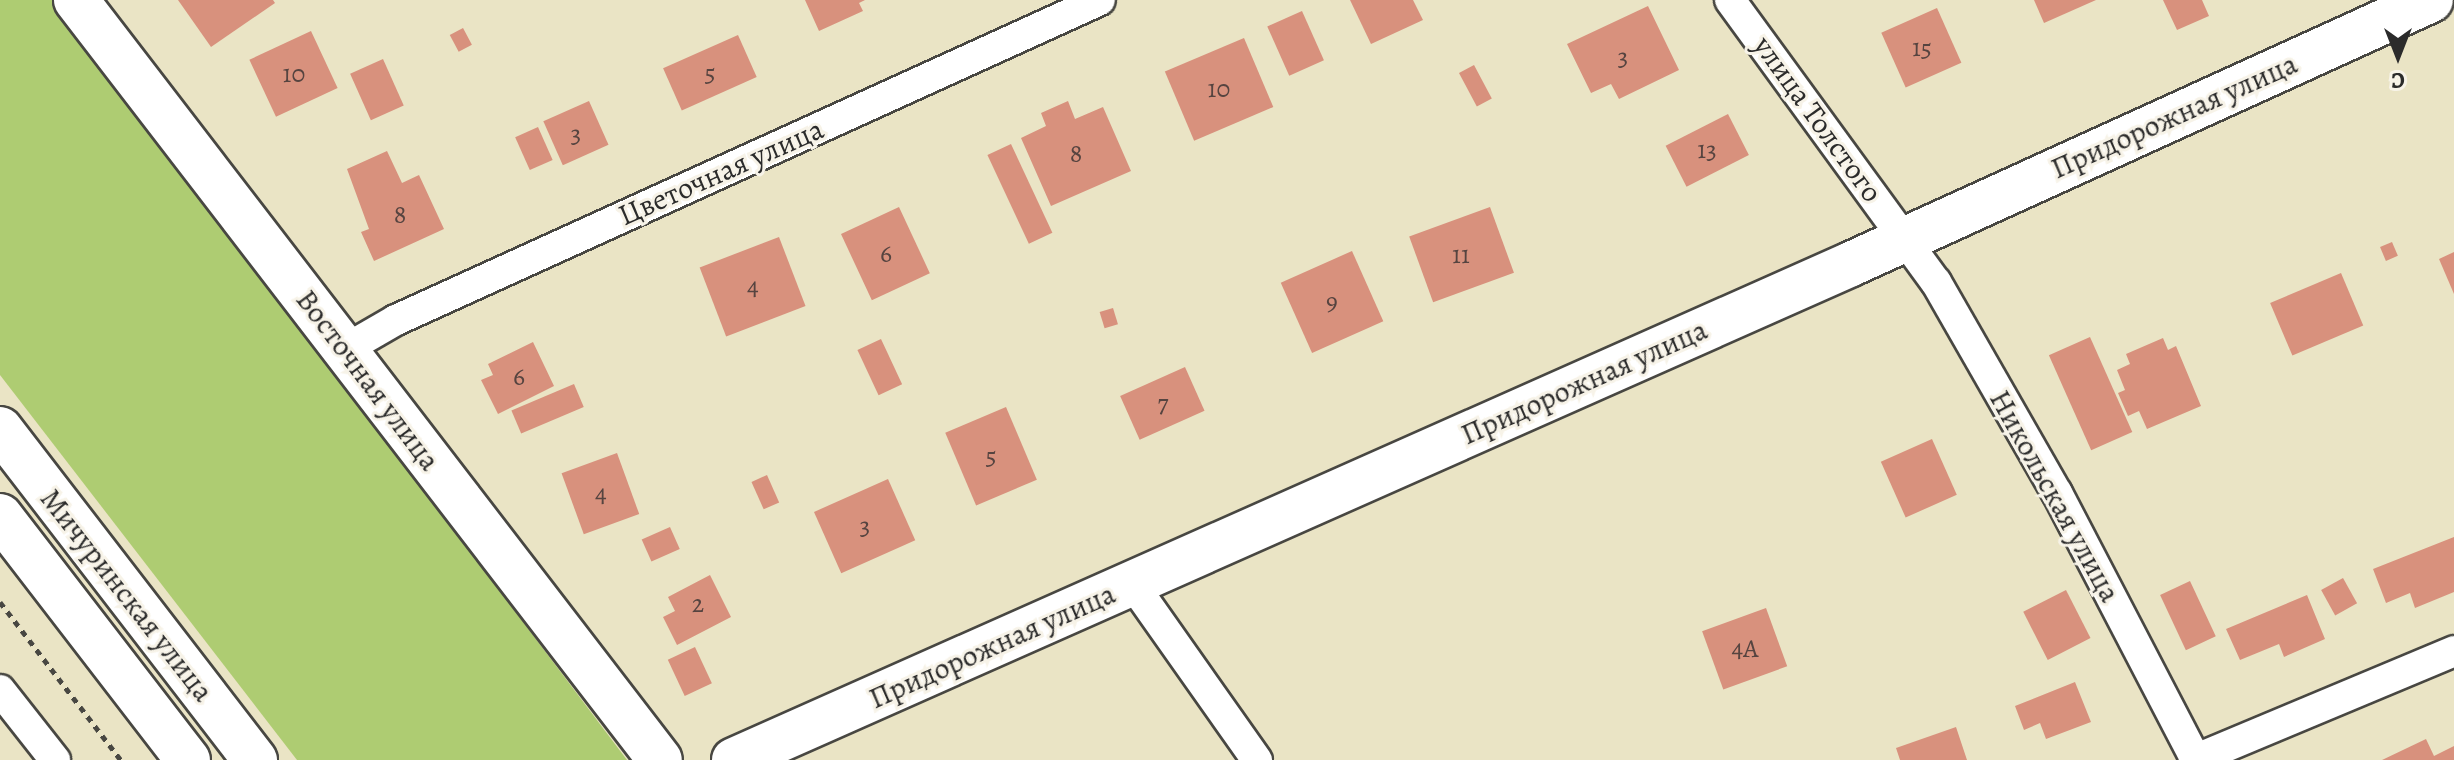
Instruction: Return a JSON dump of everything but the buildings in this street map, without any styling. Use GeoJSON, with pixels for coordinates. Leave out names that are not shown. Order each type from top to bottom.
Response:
{"type":"FeatureCollection","features":[{"type":"Feature","properties":{"kind":"street","name":"Восточная улица"},"geometry":{"type":"LineString","coordinates":[[76,0],[660,760]]}},
{"type":"Feature","properties":{"kind":"street","name":"Цветочная улица"},"geometry":{"type":"LineString","coordinates":[[344,350],[424,307],[1100,0]]}},
{"type":"Feature","properties":{"kind":"street","name":"улица Толстого"},"geometry":{"type":"LineString","coordinates":[[1730,0],[1904,238]]}},
{"type":"Feature","properties":{"kind":"street","name":"Придорожная улица"},"geometry":{"type":"LineString","coordinates":[[734,760],[2431,0]]}},
{"type":"Feature","properties":{"kind":"street","name":"Никольская улица"},"geometry":{"type":"LineString","coordinates":[[1904,238],[1936,282],[2057,493],[2195,760]]}},
{"type":"Feature","properties":{"kind":"street","name":"Мичуринская улица"},"geometry":{"type":"LineString","coordinates":[[0,429],[255,760]]}},
{"type":"Feature","properties":{"kind":"street","name":"Мичуринская улица"},"geometry":{"type":"LineString","coordinates":[[0,516],[188,760]]}},
{"type":"Feature","properties":{"kind":"street"},"geometry":{"type":"LineString","coordinates":[[1132,583],[1257,760]]}},
{"type":"Feature","properties":{"kind":"street"},"geometry":{"type":"LineString","coordinates":[[2195,760],[2454,651]]}},
{"type":"Feature","properties":{"kind":"street"},"geometry":{"type":"LineString","coordinates":[[0,690],[55,760]]}},
{"type":"Feature","properties":{"kind":"path"},"geometry":{"type":"LineString","coordinates":[[0,602],[121,760]]}},
{"type":"Feature","properties":{"kind":"green space"},"geometry":{"type":"Polygon","coordinates":[[[0,0],[55,0],[627,760],[297,760],[0,375],[0,0]]]}}]}
